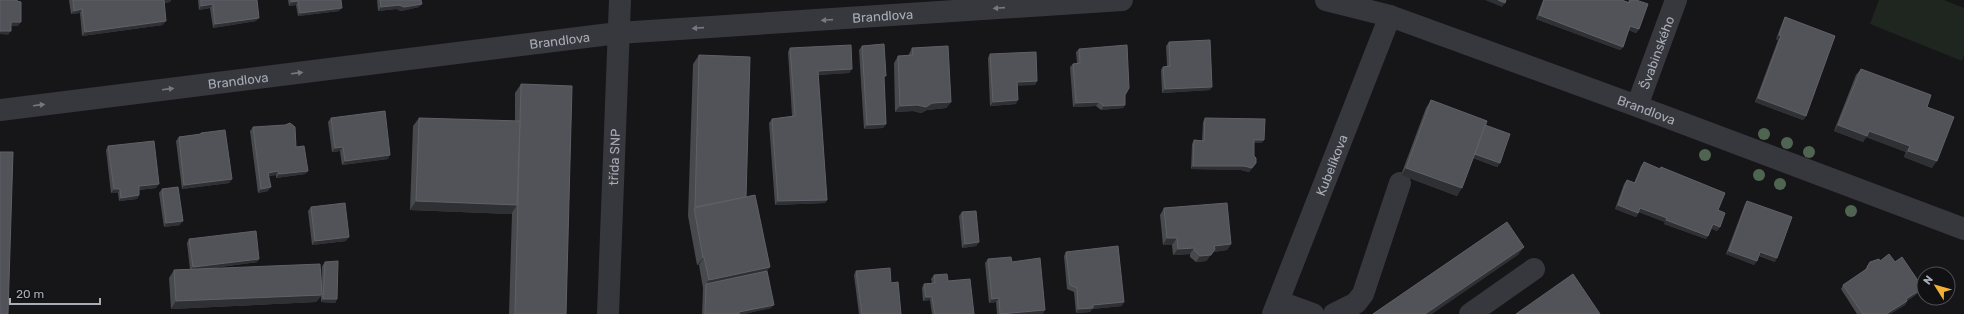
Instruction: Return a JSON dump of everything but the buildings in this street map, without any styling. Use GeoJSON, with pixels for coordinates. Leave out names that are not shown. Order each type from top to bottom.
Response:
{"type":"FeatureCollection","features":[{"type":"Feature","properties":{"kind":"street","name":"třída SNP"},"geometry":{"type":"LineString","coordinates":[[608,314],[620,0]]}},
{"type":"Feature","properties":{"kind":"street","name":"Brandlova"},"geometry":{"type":"LineString","coordinates":[[0,110],[618,34],[1122,0]]}},
{"type":"Feature","properties":{"kind":"street","name":"Brandlova"},"geometry":{"type":"LineString","coordinates":[[1326,0],[1390,16],[1637,106],[1964,229]]}},
{"type":"Feature","properties":{"kind":"street","name":"Švabinského"},"geometry":{"type":"LineString","coordinates":[[1637,106],[1676,0]]}},
{"type":"Feature","properties":{"kind":"street","name":"Kubelíkova"},"geometry":{"type":"LineString","coordinates":[[1276,308],[1390,16]]}},
{"type":"Feature","properties":{"kind":"street"},"geometry":{"type":"LineString","coordinates":[[1334,314],[1356,303],[1363,294],[1400,183]]}},
{"type":"Feature","properties":{"kind":"street"},"geometry":{"type":"LineString","coordinates":[[1470,314],[1534,269]]}},
{"type":"Feature","properties":{"kind":"street"},"geometry":{"type":"LineString","coordinates":[[1276,308],[1313,314]]}},
{"type":"Feature","properties":{"kind":"shaded area"},"geometry":{"type":"Polygon","coordinates":[[[1879,0],[1944,0],[1964,8],[1964,55],[1962,61],[1870,24],[1879,0]]]}}]}
